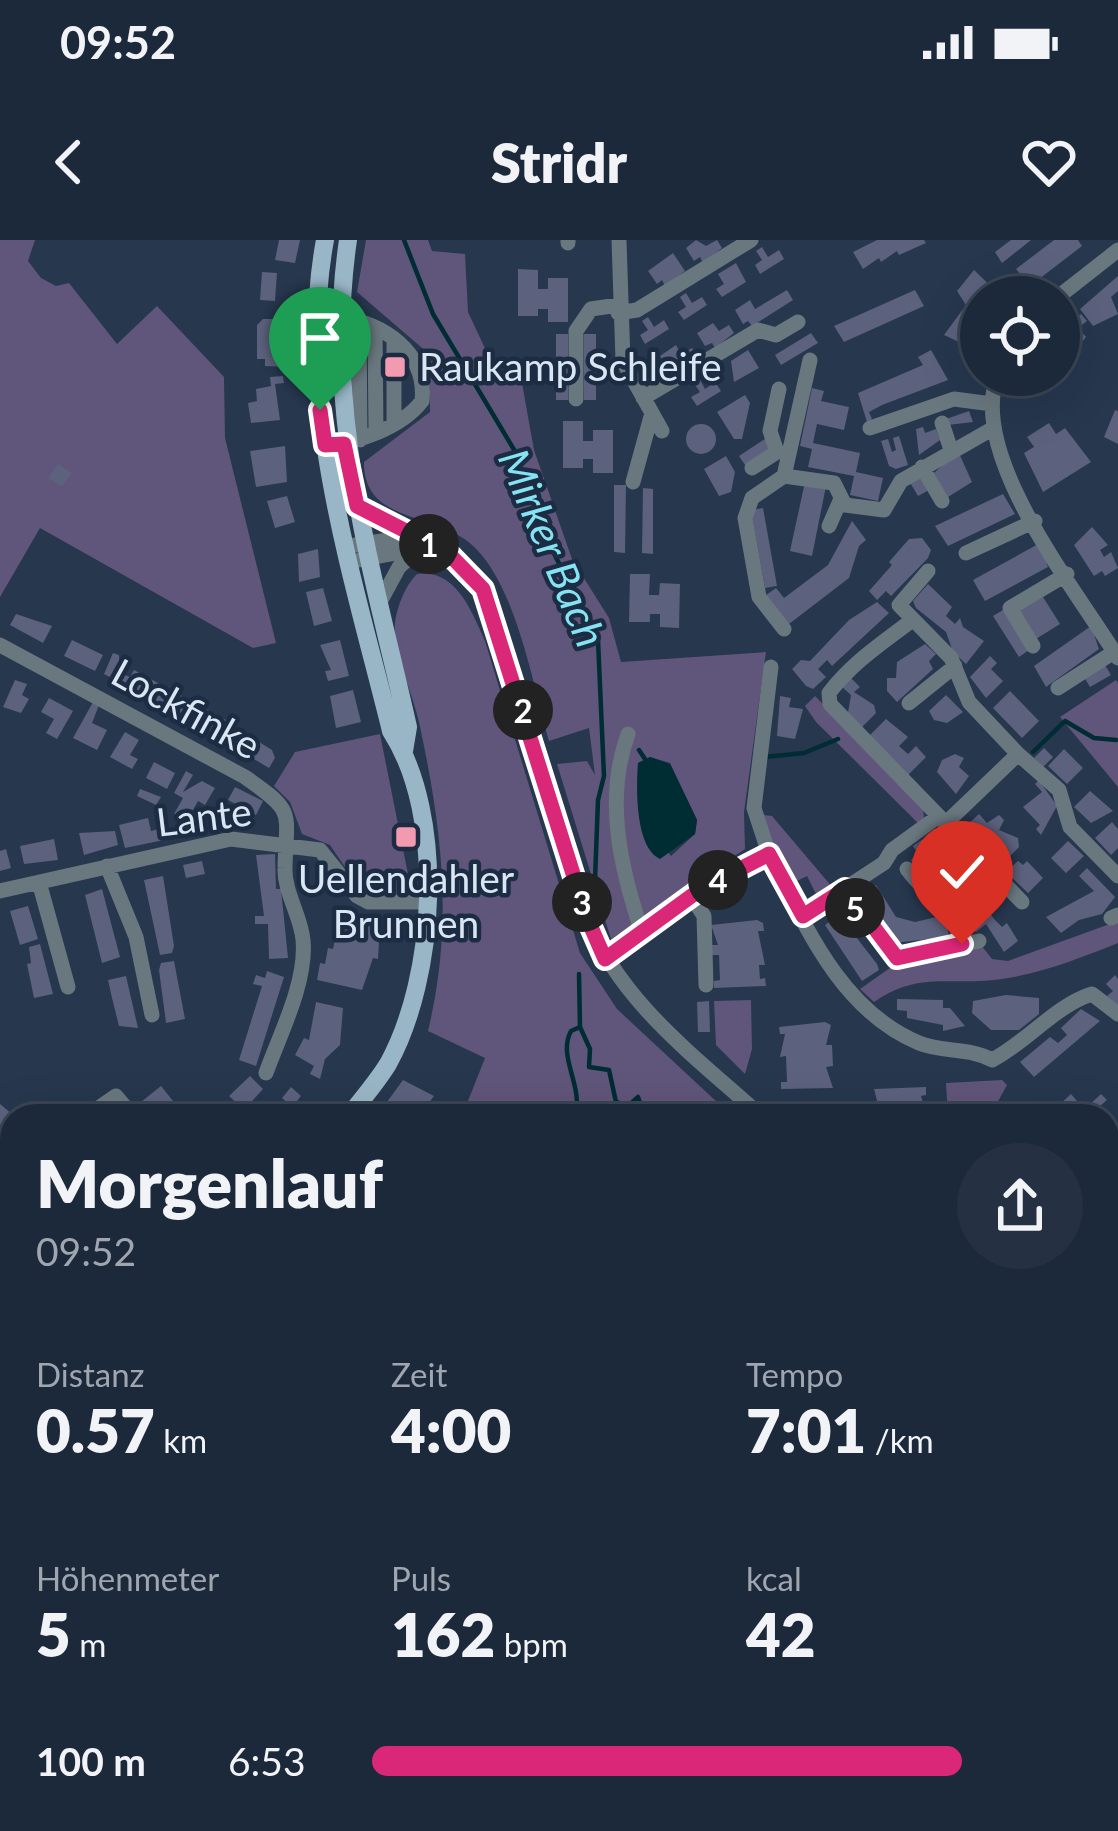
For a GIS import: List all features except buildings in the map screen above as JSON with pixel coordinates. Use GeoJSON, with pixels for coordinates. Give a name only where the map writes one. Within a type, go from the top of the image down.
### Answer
{"type":"FeatureCollection","features":[{"type":"Feature","properties":{"kind":"main road"},"geometry":{"type":"LineString","coordinates":[[325,240],[317,329],[357,506],[358,552],[380,602],[408,727],[404,752]]}},
{"type":"Feature","properties":{"kind":"main road"},"geometry":{"type":"LineString","coordinates":[[348,240],[338,317],[343,443],[392,731],[404,752],[423,830],[428,902],[423,953],[399,1039],[358,1104]]}},
{"type":"Feature","properties":{"kind":"street"},"geometry":{"type":"LineString","coordinates":[[619,240],[623,361],[662,431]]}},
{"type":"Feature","properties":{"kind":"street"},"geometry":{"type":"LineString","coordinates":[[576,399],[576,331],[591,309],[637,310],[751,240]]}},
{"type":"Feature","properties":{"kind":"street"},"geometry":{"type":"LineString","coordinates":[[1080,280],[1118,250]]}},
{"type":"Feature","properties":{"kind":"street"},"geometry":{"type":"LineString","coordinates":[[317,329],[338,317],[367,325],[394,339],[418,360],[423,385],[414,410],[376,432],[343,443],[367,325]]}},
{"type":"Feature","properties":{"kind":"street"},"geometry":{"type":"LineString","coordinates":[[633,482],[647,405],[758,330],[776,335],[799,322]]}},
{"type":"Feature","properties":{"kind":"street"},"geometry":{"type":"LineString","coordinates":[[367,325],[376,432]]}},
{"type":"Feature","properties":{"kind":"street"},"geometry":{"type":"LineString","coordinates":[[394,339],[394,422]]}},
{"type":"Feature","properties":{"kind":"street"},"geometry":{"type":"LineString","coordinates":[[784,629],[759,597],[743,510],[781,478],[810,360]]}},
{"type":"Feature","properties":{"kind":"street"},"geometry":{"type":"LineString","coordinates":[[779,389],[770,431],[777,452],[758,464],[781,478],[834,483],[840,501],[829,526]]}},
{"type":"Feature","properties":{"kind":"street"},"geometry":{"type":"LineString","coordinates":[[994,396],[992,429],[1009,476],[1116,655],[1058,688]]}},
{"type":"Feature","properties":{"kind":"street"},"geometry":{"type":"LineString","coordinates":[[870,428],[954,399],[992,404]]}},
{"type":"Feature","properties":{"kind":"street"},"geometry":{"type":"LineString","coordinates":[[942,424],[951,450]]}},
{"type":"Feature","properties":{"kind":"street"},"geometry":{"type":"LineString","coordinates":[[840,501],[884,510],[901,481],[992,429]]}},
{"type":"Feature","properties":{"kind":"street"},"geometry":{"type":"LineString","coordinates":[[910,449],[942,501]]}},
{"type":"Feature","properties":{"kind":"street"},"geometry":{"type":"LineString","coordinates":[[357,506],[475,577],[494,612],[587,918],[605,959],[641,1005],[748,1104]]}},
{"type":"Feature","properties":{"kind":"street"},"geometry":{"type":"LineString","coordinates":[[965,554],[1035,521]]}},
{"type":"Feature","properties":{"kind":"street"},"geometry":{"type":"LineString","coordinates":[[358,552],[426,547]]}},
{"type":"Feature","properties":{"kind":"street"},"geometry":{"type":"LineString","coordinates":[[380,602],[399,567],[426,547]]}},
{"type":"Feature","properties":{"kind":"street"},"geometry":{"type":"LineString","coordinates":[[928,571],[900,601],[911,621],[955,666],[969,702],[1059,790],[1070,827],[1118,876]]}},
{"type":"Feature","properties":{"kind":"street"},"geometry":{"type":"LineString","coordinates":[[1033,646],[1010,608],[1066,574]]}},
{"type":"Feature","properties":{"kind":"street"},"geometry":{"type":"LineString","coordinates":[[911,621],[883,647],[855,661],[829,700],[1022,902]]}},
{"type":"Feature","properties":{"kind":"street","name":"Lockfinke"},"geometry":{"type":"LineString","coordinates":[[0,645],[245,776],[282,808],[290,844],[285,868],[302,958],[266,1073]]}},
{"type":"Feature","properties":{"kind":"street"},"geometry":{"type":"LineString","coordinates":[[909,703],[955,666]]}},
{"type":"Feature","properties":{"kind":"street"},"geometry":{"type":"LineString","coordinates":[[771,667],[754,808],[769,854],[832,970],[862,1006],[897,1032],[936,1049],[974,1050],[992,1060],[1032,1036],[1076,999],[1092,994],[1118,1014]]}},
{"type":"Feature","properties":{"kind":"street"},"geometry":{"type":"LineString","coordinates":[[628,734],[616,802],[622,864],[642,933]]}},
{"type":"Feature","properties":{"kind":"street"},"geometry":{"type":"LineString","coordinates":[[803,916],[941,821],[1018,754]]}},
{"type":"Feature","properties":{"kind":"street","name":"Lante"},"geometry":{"type":"LineString","coordinates":[[0,891],[231,839],[320,850],[348,888],[368,902],[428,902]]}},
{"type":"Feature","properties":{"kind":"street"},"geometry":{"type":"LineString","coordinates":[[605,959],[691,896],[769,854]]}},
{"type":"Feature","properties":{"kind":"street","name":"Lante"},"geometry":{"type":"LineString","coordinates":[[107,866],[136,937],[152,1015]]}},
{"type":"Feature","properties":{"kind":"street"},"geometry":{"type":"LineString","coordinates":[[845,889],[897,958],[970,943],[907,869]]}},
{"type":"Feature","properties":{"kind":"street"},"geometry":{"type":"LineString","coordinates":[[39,882],[68,987]]}},
{"type":"Feature","properties":{"kind":"street"},"geometry":{"type":"LineString","coordinates":[[691,896],[704,916],[706,985]]}},
{"type":"Feature","properties":{"kind":"shaded area"},"geometry":{"type":"Polygon","coordinates":[[[0,240],[35,240],[28,261],[41,278],[56,286],[69,283],[117,344],[157,306],[224,377],[225,438],[276,643],[253,648],[40,528],[0,597],[0,240]]]}},
{"type":"Feature","properties":{"kind":"shaded area"},"geometry":{"type":"Polygon","coordinates":[[[366,240],[428,240],[432,251],[465,254],[468,312],[497,374],[520,372],[534,450],[572,559],[609,618],[621,662],[766,652],[744,812],[745,849],[611,939],[557,764],[587,761],[595,775],[589,728],[549,741],[521,636],[487,561],[456,534],[388,506],[367,482],[364,462],[430,412],[429,354],[357,292],[366,240]],[[650,757],[638,763],[642,818],[671,856],[695,834],[697,820],[670,763],[650,757]]]}},
{"type":"Feature","properties":{"kind":"shaded area"},"geometry":{"type":"Polygon","coordinates":[[[417,574],[431,574],[452,585],[468,605],[485,641],[580,953],[617,1009],[719,1104],[467,1104],[485,1058],[428,1031],[441,952],[442,876],[419,722],[395,634],[409,584],[417,574]]]}},
{"type":"Feature","properties":{"kind":"shaded area"},"geometry":{"type":"Polygon","coordinates":[[[1118,683],[1118,787],[1060,717],[1118,683]]]}},
{"type":"Feature","properties":{"kind":"shaded area"},"geometry":{"type":"Polygon","coordinates":[[[815,696],[923,805],[924,820],[919,824],[816,722],[805,706],[815,696]]]}},
{"type":"Feature","properties":{"kind":"shaded area"},"geometry":{"type":"Polygon","coordinates":[[[380,734],[409,879],[399,895],[359,888],[330,845],[302,834],[290,802],[274,786],[295,752],[380,734]]]}},
{"type":"Feature","properties":{"kind":"shaded area"},"geometry":{"type":"Polygon","coordinates":[[[650,757],[670,764],[697,820],[695,834],[660,859],[646,843],[639,816],[638,763],[650,757]]]}},
{"type":"Feature","properties":{"kind":"shaded area"},"geometry":{"type":"Polygon","coordinates":[[[763,815],[772,816],[833,888],[818,898],[807,876],[797,881],[772,842],[763,815]]]}},
{"type":"Feature","properties":{"kind":"shaded area"},"geometry":{"type":"Polygon","coordinates":[[[1118,921],[1118,943],[1036,972],[988,981],[923,983],[874,1002],[860,989],[897,963],[981,945],[992,959],[1008,961],[1118,921]]]}},
{"type":"Feature","properties":{"kind":"shaded area"},"geometry":{"type":"Polygon","coordinates":[[[751,1000],[752,1049],[745,1074],[716,1045],[714,1001],[751,1000]]]}},
{"type":"Feature","properties":{"kind":"shaded area"},"geometry":{"type":"Polygon","coordinates":[[[1002,1080],[1007,1085],[997,1104],[947,1104],[946,1083],[1002,1080]]]}},
{"type":"Feature","properties":{"kind":"waterway","name":"Mirker Bach"},"geometry":{"type":"LineString","coordinates":[[404,240],[433,314],[516,453],[509,467],[538,504],[540,526],[598,640],[604,776],[598,800],[595,880]]}},
{"type":"Feature","properties":{"kind":"waterway"},"geometry":{"type":"LineString","coordinates":[[1033,752],[1065,721],[1094,738],[1116,740]]}},
{"type":"Feature","properties":{"kind":"waterway"},"geometry":{"type":"LineString","coordinates":[[765,757],[804,753],[838,739]]}},
{"type":"Feature","properties":{"kind":"waterway"},"geometry":{"type":"LineString","coordinates":[[639,750],[645,759]]}},
{"type":"Feature","properties":{"kind":"waterway","name":"Mirker Bach"},"geometry":{"type":"LineString","coordinates":[[577,1104],[567,1051],[571,1031],[580,1027],[579,974]]}},
{"type":"Feature","properties":{"kind":"waterway"},"geometry":{"type":"LineString","coordinates":[[580,1027],[590,1049],[589,1067],[609,1070],[616,1102],[622,1104]]}},
{"type":"Feature","properties":{"kind":"waterway"},"geometry":{"type":"LineString","coordinates":[[630,1104],[638,1097],[640,1104]]}},
{"type":"Feature","properties":{"kind":"place","name":"Raukamp Schleife"},"geometry":{"type":"Point","coordinates":[395,367]}},
{"type":"Feature","properties":{"kind":"place","name":"Uellendahler Brunnen"},"geometry":{"type":"Point","coordinates":[406,837]}},
{"type":"Feature","properties":{"kind":"route"},"geometry":{"type":"LineString","coordinates":[[320,410],[325,445],[344,444],[357,506],[447,552],[483,589],[587,918],[605,959],[701,889],[769,854],[803,916],[845,889],[897,958],[962,944]]}}]}
